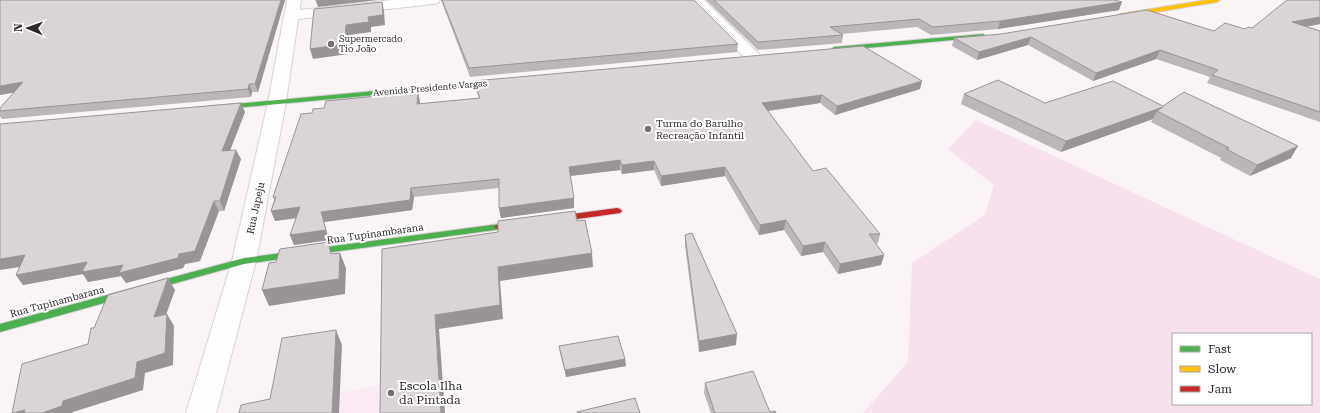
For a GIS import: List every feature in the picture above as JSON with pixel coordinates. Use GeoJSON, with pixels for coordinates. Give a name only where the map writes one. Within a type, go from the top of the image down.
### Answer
{"type":"FeatureCollection","features":[{"type":"Feature","properties":{"kind":"street"},"geometry":{"type":"LineString","coordinates":[[293,8],[433,0]]}},
{"type":"Feature","properties":{"kind":"street"},"geometry":{"type":"LineString","coordinates":[[696,0],[751,58]]}},
{"type":"Feature","properties":{"kind":"street"},"geometry":{"type":"LineString","coordinates":[[1109,17],[1217,0]]}},
{"type":"Feature","properties":{"kind":"street","name":"Rua Japeju"},"geometry":{"type":"LineString","coordinates":[[201,413],[244,261],[277,102],[293,8]]}},
{"type":"Feature","properties":{"kind":"street"},"geometry":{"type":"LineString","coordinates":[[823,50],[990,35]]}},
{"type":"Feature","properties":{"kind":"street","name":"Avenida Presidente Vargas"},"geometry":{"type":"LineString","coordinates":[[206,109],[514,80]]}},
{"type":"Feature","properties":{"kind":"street","name":"Rua Tupinambarana"},"geometry":{"type":"LineString","coordinates":[[0,328],[244,261],[617,211]]}},
{"type":"Feature","properties":{"kind":"shaded area"},"geometry":{"type":"Polygon","coordinates":[[[976,120],[1320,279],[1320,413],[863,413],[908,362],[912,263],[985,215],[994,185],[948,149],[976,120]]]}},
{"type":"Feature","properties":{"kind":"shaded area","name":"Escola Ilha da Pintada"},"geometry":{"type":"Polygon","coordinates":[[[442,373],[445,413],[234,413],[442,373]]]}},
{"type":"Feature","properties":{"kind":"building"},"geometry":{"type":"Polygon","coordinates":[[[0,0],[281,0],[255,84],[249,84],[248,89],[0,111],[0,108],[23,82],[0,86],[0,0]]]}},
{"type":"Feature","properties":{"kind":"building"},"geometry":{"type":"Polygon","coordinates":[[[442,0],[694,0],[738,44],[469,68],[442,0]]]}},
{"type":"Feature","properties":{"kind":"building"},"geometry":{"type":"Polygon","coordinates":[[[714,0],[1115,0],[1122,2],[1000,21],[933,27],[919,19],[830,27],[843,35],[758,42],[714,0]]]}},
{"type":"Feature","properties":{"kind":"building"},"geometry":{"type":"Polygon","coordinates":[[[1287,0],[1320,0],[1320,17],[1292,22],[1320,31],[1320,112],[1212,75],[1218,70],[1160,50],[1096,73],[1031,37],[979,52],[954,38],[1001,34],[1147,10],[1214,31],[1225,23],[1245,29],[1248,27],[1252,28],[1287,0]]]}},
{"type":"Feature","properties":{"kind":"building"},"geometry":{"type":"Polygon","coordinates":[[[382,2],[383,15],[368,17],[369,22],[346,25],[345,44],[310,49],[314,9],[382,2]]]}},
{"type":"Feature","properties":{"kind":"building"},"geometry":{"type":"Polygon","coordinates":[[[863,46],[922,81],[837,106],[822,95],[762,103],[813,171],[826,168],[880,234],[869,234],[884,255],[840,264],[825,242],[803,246],[786,220],[760,225],[725,167],[661,176],[654,161],[622,165],[620,160],[569,167],[574,198],[499,208],[499,179],[411,188],[410,200],[321,212],[326,230],[290,235],[300,207],[271,211],[276,197],[273,197],[301,114],[312,113],[313,109],[324,108],[326,101],[418,92],[417,104],[480,98],[474,81],[863,46]]]}},
{"type":"Feature","properties":{"kind":"building"},"geometry":{"type":"Polygon","coordinates":[[[998,80],[1045,103],[1113,81],[1163,106],[1184,92],[1298,146],[1257,165],[1226,149],[1229,148],[1157,111],[1163,107],[1066,141],[964,94],[998,80]]]}},
{"type":"Feature","properties":{"kind":"building"},"geometry":{"type":"Polygon","coordinates":[[[241,103],[222,151],[236,150],[220,201],[214,201],[195,251],[179,254],[178,258],[119,273],[123,265],[82,272],[87,262],[16,275],[25,255],[0,259],[0,124],[241,103]]]}},
{"type":"Feature","properties":{"kind":"building"},"geometry":{"type":"Polygon","coordinates":[[[575,211],[577,221],[585,220],[592,253],[498,267],[500,305],[435,315],[441,413],[380,413],[382,249],[498,232],[498,221],[575,211]]]}},
{"type":"Feature","properties":{"kind":"building"},"geometry":{"type":"Polygon","coordinates":[[[692,233],[737,334],[699,341],[685,235],[692,233]]]}},
{"type":"Feature","properties":{"kind":"building"},"geometry":{"type":"Polygon","coordinates":[[[328,242],[331,254],[340,253],[339,279],[262,290],[269,263],[276,262],[280,249],[328,242]]]}},
{"type":"Feature","properties":{"kind":"building"},"geometry":{"type":"Polygon","coordinates":[[[168,278],[154,317],[167,314],[165,353],[137,362],[135,378],[63,401],[62,406],[42,413],[24,413],[25,410],[12,413],[22,364],[88,344],[91,328],[94,328],[108,295],[168,278]]]}},
{"type":"Feature","properties":{"kind":"building"},"geometry":{"type":"Polygon","coordinates":[[[336,330],[332,413],[239,413],[241,405],[270,399],[282,338],[336,330]]]}},
{"type":"Feature","properties":{"kind":"building"},"geometry":{"type":"Polygon","coordinates":[[[618,336],[625,359],[565,370],[559,346],[618,336]]]}},
{"type":"Feature","properties":{"kind":"building"},"geometry":{"type":"Polygon","coordinates":[[[753,371],[770,412],[775,411],[776,413],[715,413],[705,383],[753,371]]]}},
{"type":"Feature","properties":{"kind":"building"},"geometry":{"type":"Polygon","coordinates":[[[635,398],[640,413],[577,413],[577,412],[635,398]]]}},
{"type":"Feature","properties":{"kind":"traffic: fast"},"geometry":{"type":"LineString","coordinates":[[834,49],[983,36]]}},
{"type":"Feature","properties":{"kind":"traffic: fast"},"geometry":{"type":"LineString","coordinates":[[213,108],[503,81]]}},
{"type":"Feature","properties":{"kind":"traffic: fast"},"geometry":{"type":"LineString","coordinates":[[0,328],[244,261],[499,227]]}},
{"type":"Feature","properties":{"kind":"traffic: slow"},"geometry":{"type":"LineString","coordinates":[[1120,16],[1217,0]]}},
{"type":"Feature","properties":{"kind":"traffic: jam"},"geometry":{"type":"LineString","coordinates":[[499,227],[617,211]]}},
{"type":"Feature","properties":{"kind":"place","name":"Supermercado Tio João"},"geometry":{"type":"Point","coordinates":[331,44]}},
{"type":"Feature","properties":{"kind":"place","name":"Turma do Barulho Recreação Infantil"},"geometry":{"type":"Point","coordinates":[648,129]}},
{"type":"Feature","properties":{"kind":"place","name":"Escola Ilha da Pintada"},"geometry":{"type":"Point","coordinates":[391,393]}}]}
